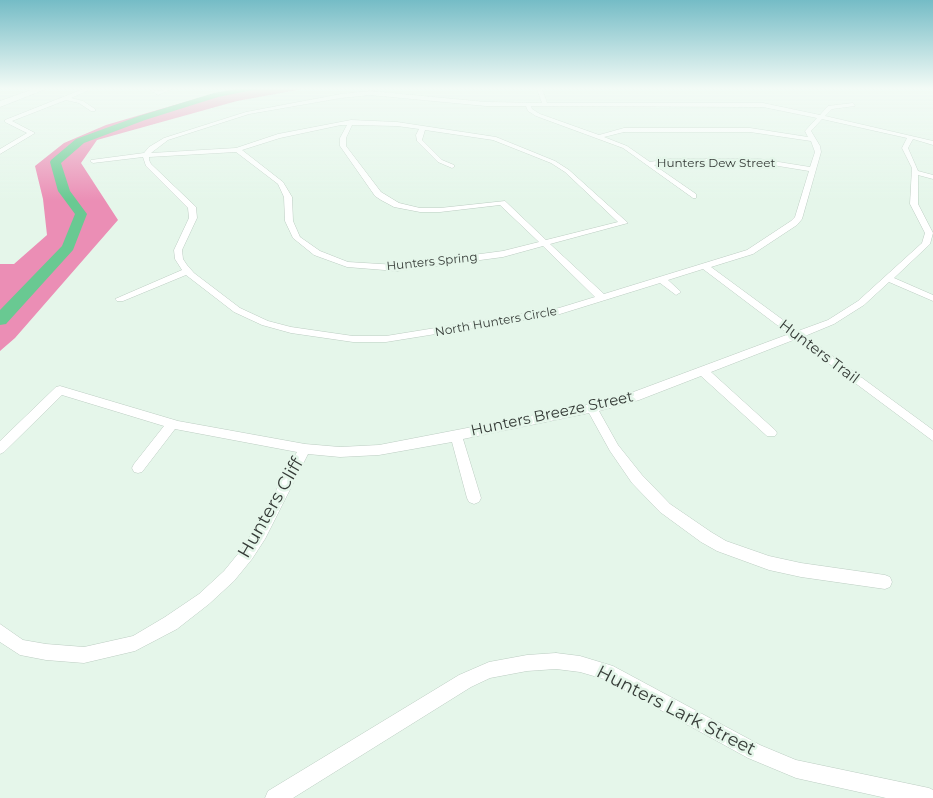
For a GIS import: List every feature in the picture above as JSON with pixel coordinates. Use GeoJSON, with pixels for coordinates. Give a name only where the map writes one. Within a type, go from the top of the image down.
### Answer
{"type":"FeatureCollection","features":[{"type":"Feature","properties":{"kind":"street"},"geometry":{"type":"LineString","coordinates":[[0,152],[32,133],[17,126]]}},
{"type":"Feature","properties":{"kind":"street"},"geometry":{"type":"LineString","coordinates":[[146,155],[151,148],[166,139],[206,126]]}},
{"type":"Feature","properties":{"kind":"street"},"geometry":{"type":"LineString","coordinates":[[93,161],[146,155],[237,150],[278,136],[329,126]]}},
{"type":"Feature","properties":{"kind":"street"},"geometry":{"type":"LineString","coordinates":[[349,126],[343,138],[343,146],[378,194],[388,201],[420,210],[440,210],[502,203],[603,299]]}},
{"type":"Feature","properties":{"kind":"street"},"geometry":{"type":"LineString","coordinates":[[411,126],[423,128],[419,135],[419,140],[440,161],[452,166]]}},
{"type":"Feature","properties":{"kind":"street"},"geometry":{"type":"LineString","coordinates":[[570,126],[625,147],[694,196]]}},
{"type":"Feature","properties":{"kind":"street","name":"North Hunters Circle"},"geometry":{"type":"LineString","coordinates":[[146,155],[148,165],[192,207],[193,218],[178,250],[179,259],[188,271],[237,310],[251,318],[277,327],[353,339],[386,339],[544,315],[705,268],[750,252],[794,223],[799,217],[818,150],[808,131],[812,126]]}},
{"type":"Feature","properties":{"kind":"street"},"geometry":{"type":"LineString","coordinates":[[861,126],[933,143]]}},
{"type":"Feature","properties":{"kind":"street","name":"Hunters Spring"},"geometry":{"type":"LineString","coordinates":[[237,150],[280,183],[288,198],[288,221],[296,238],[309,249],[336,261],[372,267],[406,267],[503,254],[624,223],[567,171],[553,162],[498,139],[423,128]]}},
{"type":"Feature","properties":{"kind":"street"},"geometry":{"type":"LineString","coordinates":[[598,137],[617,131],[634,130],[750,130],[813,140]]}},
{"type":"Feature","properties":{"kind":"street","name":"Hunters Breeze Street"},"geometry":{"type":"LineString","coordinates":[[0,450],[60,390],[173,423],[305,448],[340,452],[361,451],[456,436],[592,409],[635,397],[831,322],[847,313],[931,240],[928,229],[914,204],[914,163],[905,148],[911,138]]}},
{"type":"Feature","properties":{"kind":"street","name":"Hunters Dew Street"},"geometry":{"type":"LineString","coordinates":[[648,164],[668,161],[760,161],[813,170]]}},
{"type":"Feature","properties":{"kind":"street"},"geometry":{"type":"LineString","coordinates":[[914,172],[933,177]]}},
{"type":"Feature","properties":{"kind":"street","name":"Hunters Trail"},"geometry":{"type":"LineString","coordinates":[[705,268],[933,436]]}},
{"type":"Feature","properties":{"kind":"street"},"geometry":{"type":"LineString","coordinates":[[120,299],[188,271]]}},
{"type":"Feature","properties":{"kind":"street"},"geometry":{"type":"LineString","coordinates":[[887,278],[933,298]]}},
{"type":"Feature","properties":{"kind":"street"},"geometry":{"type":"LineString","coordinates":[[662,281],[676,292]]}},
{"type":"Feature","properties":{"kind":"street"},"geometry":{"type":"LineString","coordinates":[[703,371],[771,433]]}},
{"type":"Feature","properties":{"kind":"street"},"geometry":{"type":"LineString","coordinates":[[592,409],[614,448],[636,479],[665,508],[706,537],[722,546],[769,564],[885,582]]}},
{"type":"Feature","properties":{"kind":"street"},"geometry":{"type":"LineString","coordinates":[[138,468],[173,423]]}},
{"type":"Feature","properties":{"kind":"street"},"geometry":{"type":"LineString","coordinates":[[456,436],[474,498]]}},
{"type":"Feature","properties":{"kind":"street","name":"Hunters Cliff"},"geometry":{"type":"LineString","coordinates":[[0,632],[20,647],[46,652],[84,655],[135,643],[171,623],[204,599],[229,576],[248,554],[305,448]]}},
{"type":"Feature","properties":{"kind":"street","name":"Hunters Lark Street"},"geometry":{"type":"LineString","coordinates":[[275,798],[465,681],[490,670],[527,663],[556,662],[580,664],[607,672],[754,752],[796,769],[929,798]]}},
{"type":"Feature","properties":{"kind":"shaded area"},"geometry":{"type":"Polygon","coordinates":[[[103,126],[146,126],[97,140],[81,163],[118,220],[15,338],[0,351],[0,264],[14,264],[47,235],[43,199],[35,166],[64,143],[103,126]]]}},
{"type":"Feature","properties":{"kind":"waterway"},"geometry":{"type":"LineString","coordinates":[[0,320],[68,247],[81,214],[64,191],[55,162],[80,141],[120,126]]}}]}
